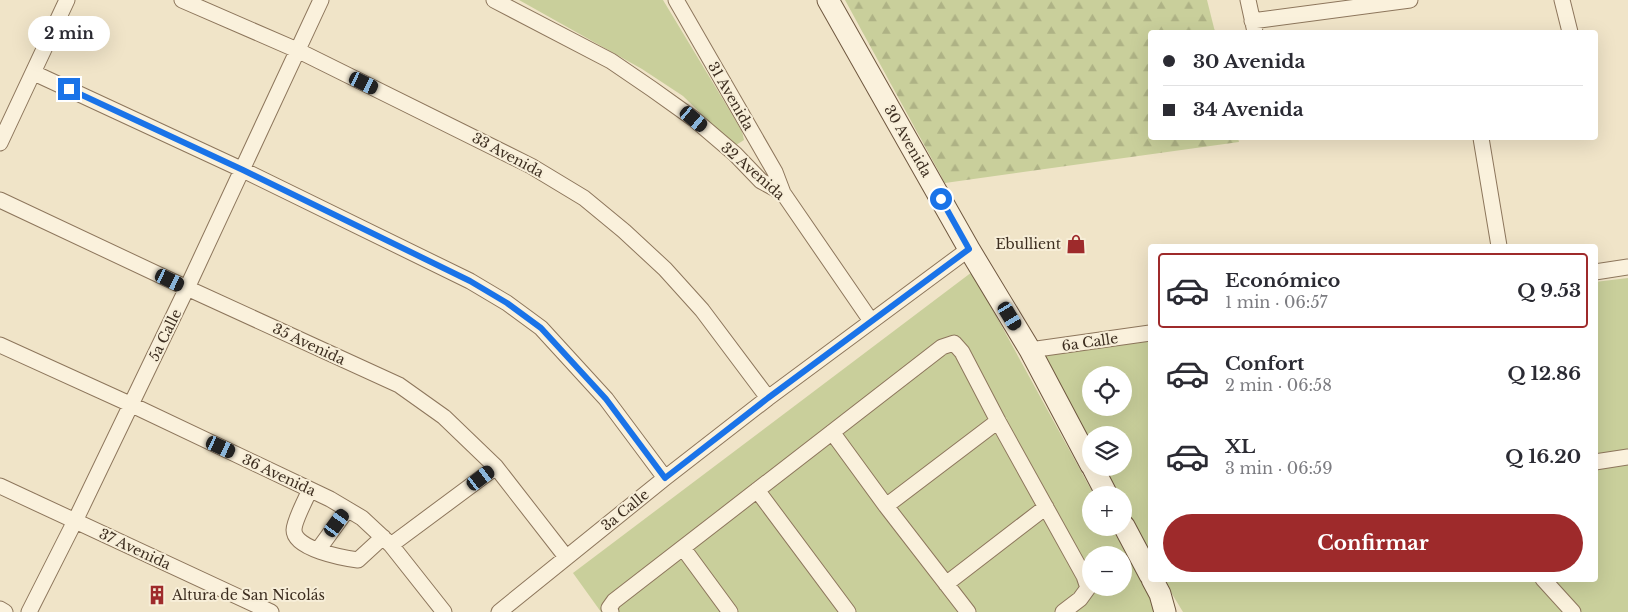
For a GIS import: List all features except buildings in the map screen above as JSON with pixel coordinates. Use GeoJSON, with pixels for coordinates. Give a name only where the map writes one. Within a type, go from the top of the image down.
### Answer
{"type":"FeatureCollection","features":[{"type":"Feature","properties":{"kind":"street"},"geometry":{"type":"LineString","coordinates":[[0,143],[67,0]]}},
{"type":"Feature","properties":{"kind":"street","name":"33 Avenida"},"geometry":{"type":"LineString","coordinates":[[182,0],[297,50],[531,166],[584,198],[624,231],[665,269],[702,310],[768,398]]}},
{"type":"Feature","properties":{"kind":"street","name":"5a Calle"},"geometry":{"type":"LineString","coordinates":[[29,612],[188,288],[321,0]]}},
{"type":"Feature","properties":{"kind":"street","name":"32 Avenida"},"geometry":{"type":"LineString","coordinates":[[494,0],[611,61],[694,119],[735,154],[761,181],[782,193],[871,322]]}},
{"type":"Feature","properties":{"kind":"street","name":"31 Avenida"},"geometry":{"type":"LineString","coordinates":[[676,0],[776,172],[782,193]]}},
{"type":"Feature","properties":{"kind":"street","name":"30 Avenida"},"geometry":{"type":"LineString","coordinates":[[828,0],[969,249],[1030,350],[1082,447]]}},
{"type":"Feature","properties":{"kind":"street"},"geometry":{"type":"LineString","coordinates":[[1248,0],[1254,27],[1410,0]]}},
{"type":"Feature","properties":{"kind":"street"},"geometry":{"type":"LineString","coordinates":[[1562,0],[1570,30]]}},
{"type":"Feature","properties":{"kind":"street"},"geometry":{"type":"LineString","coordinates":[[34,73],[243,170],[470,281],[507,303],[541,328],[606,399],[665,478]]}},
{"type":"Feature","properties":{"kind":"street"},"geometry":{"type":"LineString","coordinates":[[735,154],[756,139]]}},
{"type":"Feature","properties":{"kind":"street"},"geometry":{"type":"LineString","coordinates":[[1481,140],[1500,244]]}},
{"type":"Feature","properties":{"kind":"street","name":"35 Avenida"},"geometry":{"type":"LineString","coordinates":[[0,200],[399,385],[444,417],[496,467],[566,557]]}},
{"type":"Feature","properties":{"kind":"street","name":"3a Calle"},"geometry":{"type":"LineString","coordinates":[[499,612],[665,478],[768,398],[969,249]]}},
{"type":"Feature","properties":{"kind":"street"},"geometry":{"type":"LineString","coordinates":[[1598,272],[1628,267]]}},
{"type":"Feature","properties":{"kind":"street","name":"6a Calle"},"geometry":{"type":"LineString","coordinates":[[1030,350],[1148,333]]}},
{"type":"Feature","properties":{"kind":"street"},"geometry":{"type":"LineString","coordinates":[[611,612],[609,608],[614,601],[942,347],[954,343],[962,352],[1084,576],[1088,588],[1080,598],[1063,612]]}},
{"type":"Feature","properties":{"kind":"street","name":"36 Avenida"},"geometry":{"type":"LineString","coordinates":[[0,345],[132,405],[310,490],[362,518],[387,541],[444,612]]}},
{"type":"Feature","properties":{"kind":"street"},"geometry":{"type":"LineString","coordinates":[[886,506],[998,421]]}},
{"type":"Feature","properties":{"kind":"street"},"geometry":{"type":"LineString","coordinates":[[832,432],[886,506],[968,612]]}},
{"type":"Feature","properties":{"kind":"street"},"geometry":{"type":"LineString","coordinates":[[1598,462],[1628,457]]}},
{"type":"Feature","properties":{"kind":"street"},"geometry":{"type":"LineString","coordinates":[[310,490],[294,529],[296,536],[307,546],[340,558],[358,560],[496,467]]}},
{"type":"Feature","properties":{"kind":"street","name":"37 Avenida"},"geometry":{"type":"LineString","coordinates":[[0,486],[271,612]]}},
{"type":"Feature","properties":{"kind":"street"},"geometry":{"type":"LineString","coordinates":[[757,490],[848,612]]}},
{"type":"Feature","properties":{"kind":"street"},"geometry":{"type":"LineString","coordinates":[[946,584],[1046,507]]}},
{"type":"Feature","properties":{"kind":"street"},"geometry":{"type":"LineString","coordinates":[[318,550],[347,510]]}},
{"type":"Feature","properties":{"kind":"street"},"geometry":{"type":"LineString","coordinates":[[1129,536],[1148,570]]}},
{"type":"Feature","properties":{"kind":"street"},"geometry":{"type":"LineString","coordinates":[[682,548],[730,612]]}},
{"type":"Feature","properties":{"kind":"street"},"geometry":{"type":"LineString","coordinates":[[1154,582],[1160,594],[1165,612]]}},
{"type":"Feature","properties":{"kind":"street"},"geometry":{"type":"LineString","coordinates":[[1546,582],[1573,612]]}},
{"type":"Feature","properties":{"kind":"street"},"geometry":{"type":"LineString","coordinates":[[0,609],[5,612]]}},
{"type":"Feature","properties":{"kind":"green space"},"geometry":{"type":"Polygon","coordinates":[[[519,0],[663,0],[742,131],[744,140],[736,145],[725,137],[683,96],[642,69],[519,0]]]}},
{"type":"Feature","properties":{"kind":"green space"},"geometry":{"type":"Polygon","coordinates":[[[845,0],[1207,0],[1214,30],[1148,30],[1148,140],[1238,140],[1239,142],[945,183],[845,0]]]}},
{"type":"Feature","properties":{"kind":"green space"},"geometry":{"type":"Polygon","coordinates":[[[972,272],[1089,486],[1082,486],[1082,536],[1116,536],[1122,546],[1082,546],[1082,596],[1132,596],[1132,565],[1158,612],[601,612],[573,573],[972,272]]]}},
{"type":"Feature","properties":{"kind":"green space"},"geometry":{"type":"Polygon","coordinates":[[[1628,278],[1628,612],[1183,612],[1165,582],[1598,582],[1598,282],[1628,278]]]}},
{"type":"Feature","properties":{"kind":"green space"},"geometry":{"type":"Polygon","coordinates":[[[1148,336],[1148,552],[1132,524],[1132,486],[1110,486],[1104,476],[1132,476],[1132,426],[1082,426],[1082,437],[1033,351],[1148,336]]]}},
{"type":"Feature","properties":{"kind":"place","name":"Ebullient"},"geometry":{"type":"Point","coordinates":[1076,244]}},
{"type":"Feature","properties":{"kind":"place","name":"Altura de San Nicolás"},"geometry":{"type":"Point","coordinates":[157,595]}},
{"type":"Feature","properties":{"kind":"route"},"geometry":{"type":"LineString","coordinates":[[69,89],[243,170],[470,281],[507,303],[541,328],[606,399],[665,478],[768,398],[969,249],[941,199]]}}]}
